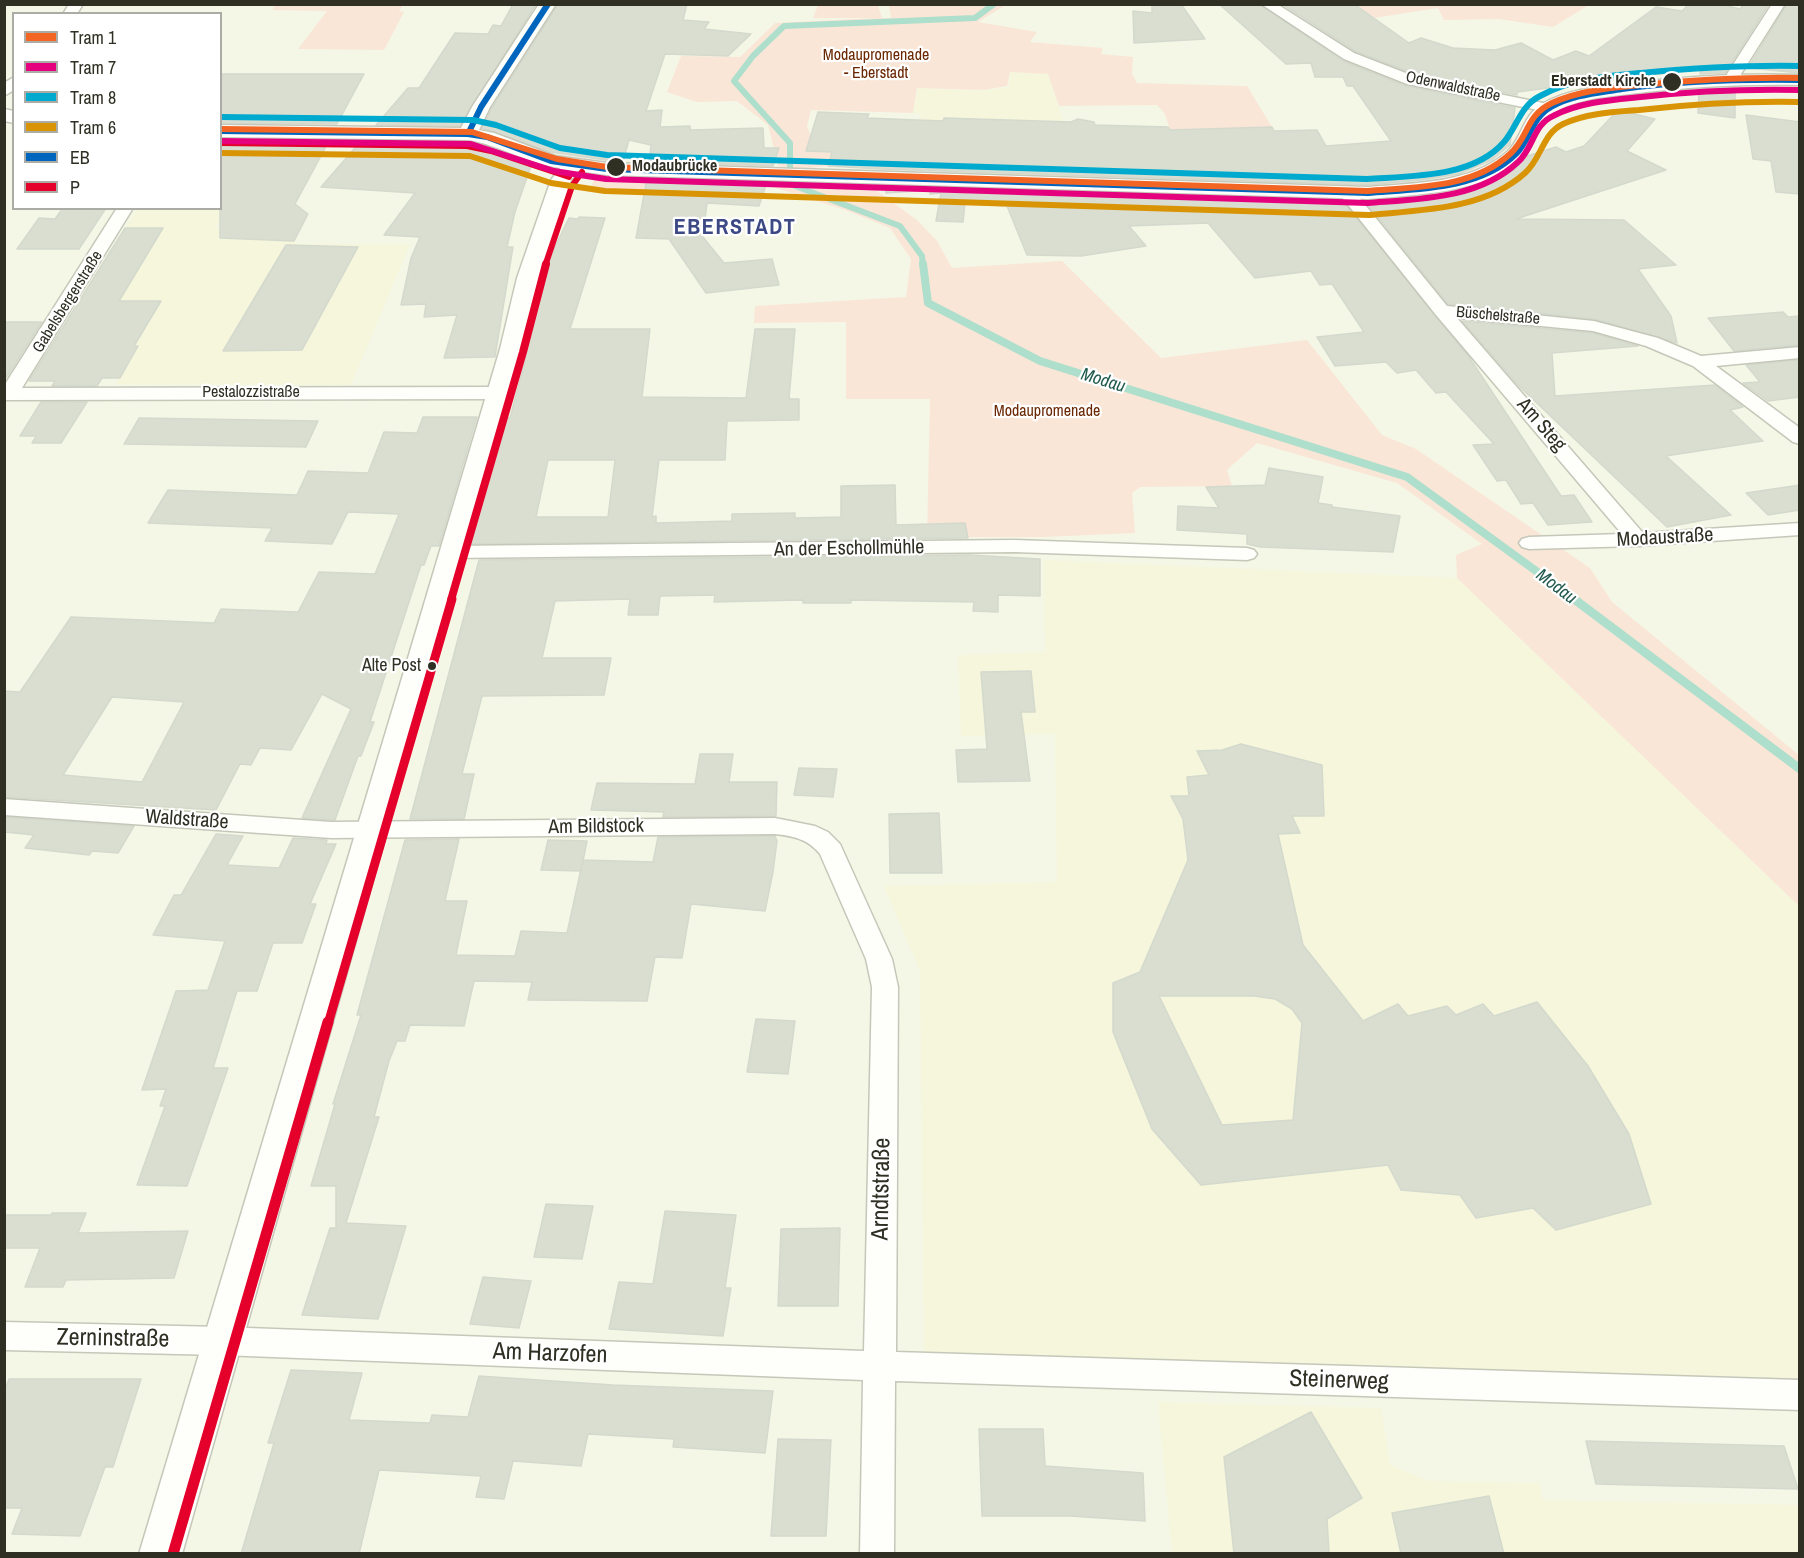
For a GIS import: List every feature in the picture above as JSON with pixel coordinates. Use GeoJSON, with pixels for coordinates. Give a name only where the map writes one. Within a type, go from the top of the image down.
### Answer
{"type":"FeatureCollection","features":[{"type":"Feature","properties":{"kind":"street"},"geometry":{"type":"LineString","coordinates":[[468,134],[481,106],[548,4]]}},
{"type":"Feature","properties":{"kind":"street","name":"Odenwaldstraße"},"geometry":{"type":"LineString","coordinates":[[1267,4],[1349,56],[1412,81],[1548,108]]}},
{"type":"Feature","properties":{"kind":"street"},"geometry":{"type":"LineString","coordinates":[[1735,79],[1734,74],[1779,4]]}},
{"type":"Feature","properties":{"kind":"street"},"geometry":{"type":"LineString","coordinates":[[222,131],[468,134],[487,137],[551,160],[607,169],[1347,193],[1406,189],[1460,181],[1485,173],[1506,163],[1517,154],[1533,122],[1548,108],[1577,96],[1735,79],[1795,81]]}},
{"type":"Feature","properties":{"kind":"street"},"geometry":{"type":"LineString","coordinates":[[160,1554],[511,349],[528,278],[561,180],[572,165]]}},
{"type":"Feature","properties":{"kind":"street","name":"Büschelstraße"},"geometry":{"type":"LineString","coordinates":[[1347,193],[1442,311],[1594,326],[1652,342],[1699,363],[1800,438]]}},
{"type":"Feature","properties":{"kind":"street","name":"Gabelsbergerstraße"},"geometry":{"type":"LineString","coordinates":[[7,394],[124,210]]}},
{"type":"Feature","properties":{"kind":"street","name":"Am Steg"},"geometry":{"type":"LineString","coordinates":[[1442,311],[1638,540]]}},
{"type":"Feature","properties":{"kind":"street"},"geometry":{"type":"LineString","coordinates":[[1699,363],[1800,352]]}},
{"type":"Feature","properties":{"kind":"street","name":"Pestalozzistraße"},"geometry":{"type":"LineString","coordinates":[[7,394],[497,393]]}},
{"type":"Feature","properties":{"kind":"street","name":"Modaustraße"},"geometry":{"type":"LineString","coordinates":[[1529,543],[1638,540],[1800,529]]}},
{"type":"Feature","properties":{"kind":"street","name":"An der Eschollmühle"},"geometry":{"type":"LineString","coordinates":[[452,552],[1014,546],[1247,554]]}},
{"type":"Feature","properties":{"kind":"street","name":"Waldstraße"},"geometry":{"type":"LineString","coordinates":[[4,807],[311,830],[370,830]]}},
{"type":"Feature","properties":{"kind":"street","name":"Am Bildstock"},"geometry":{"type":"LineString","coordinates":[[370,830],[762,825],[796,828],[820,838]]}},
{"type":"Feature","properties":{"kind":"street","name":"Arndtstraße"},"geometry":{"type":"LineString","coordinates":[[820,838],[831,850],[879,959],[885,987],[877,1554]]}},
{"type":"Feature","properties":{"kind":"street","name":"Zerninstraße"},"geometry":{"type":"LineString","coordinates":[[4,1336],[221,1341]]}},
{"type":"Feature","properties":{"kind":"street","name":"Am Harzofen"},"geometry":{"type":"LineString","coordinates":[[221,1341],[879,1366]]}},
{"type":"Feature","properties":{"kind":"street","name":"Steinerweg"},"geometry":{"type":"LineString","coordinates":[[879,1366],[1800,1395]]}},
{"type":"Feature","properties":{"kind":"shaded area"},"geometry":{"type":"Polygon","coordinates":[[[1010,72],[1048,74],[1071,147],[1074,179],[911,170],[921,114],[913,113],[918,88],[983,91],[1009,87],[1010,72]]]}},
{"type":"Feature","properties":{"kind":"shaded area"},"geometry":{"type":"Polygon","coordinates":[[[228,205],[215,228],[301,228],[294,244],[410,244],[351,385],[116,384],[119,379],[99,301],[77,301],[137,210],[222,210],[222,207],[228,205]]]}},
{"type":"Feature","properties":{"kind":"shaded area"},"geometry":{"type":"Polygon","coordinates":[[[1043,560],[1457,578],[1799,906],[1799,1378],[924,1359],[920,971],[884,886],[1057,882],[1055,734],[961,736],[958,655],[1045,652],[1043,560]]]}},
{"type":"Feature","properties":{"kind":"shaded area"},"geometry":{"type":"Polygon","coordinates":[[[1158,1402],[1381,1408],[1390,1465],[1429,1481],[1539,1483],[1543,1500],[1799,1505],[1799,1553],[1172,1553],[1158,1402]]]}},
{"type":"Feature","properties":{"kind":"green space"},"geometry":{"type":"Polygon","coordinates":[[[276,4],[403,5],[399,11],[404,12],[384,50],[298,49],[327,11],[272,10],[276,4]]]}},
{"type":"Feature","properties":{"kind":"green space","name":"Modaupromenade - Eberstadt"},"geometry":{"type":"Polygon","coordinates":[[[818,5],[878,5],[882,18],[891,18],[889,5],[1006,5],[978,22],[1037,32],[1030,42],[1103,48],[1101,54],[1133,57],[1132,74],[1137,83],[1247,86],[1272,127],[1170,130],[1165,114],[1157,105],[1059,106],[1048,74],[1010,72],[1007,86],[984,90],[917,88],[913,113],[811,110],[807,126],[814,145],[812,151],[832,152],[828,166],[799,169],[778,166],[768,125],[737,101],[697,102],[667,92],[681,56],[740,57],[775,23],[876,18],[813,18],[818,5]]]}},
{"type":"Feature","properties":{"kind":"green space"},"geometry":{"type":"Polygon","coordinates":[[[1354,5],[1589,5],[1553,27],[1499,19],[1444,20],[1438,8],[1374,18],[1354,5]]]}},
{"type":"Feature","properties":{"kind":"green space"},"geometry":{"type":"Polygon","coordinates":[[[596,175],[648,176],[642,193],[589,192],[596,175]]]}},
{"type":"Feature","properties":{"kind":"green space","name":"Modaupromenade"},"geometry":{"type":"Polygon","coordinates":[[[807,179],[873,181],[874,189],[917,220],[937,241],[952,268],[1062,261],[1161,358],[1307,340],[1382,435],[1416,449],[1590,568],[1612,602],[1799,755],[1799,906],[1457,578],[1456,555],[1482,544],[1397,483],[1257,443],[1227,470],[1232,486],[1140,487],[1132,493],[1135,533],[1044,537],[927,537],[930,399],[846,399],[846,322],[754,323],[755,306],[906,297],[911,259],[890,228],[772,185],[772,180],[806,182],[807,179]]]}},
{"type":"Feature","properties":{"kind":"building"},"geometry":{"type":"Polygon","coordinates":[[[513,4],[536,4],[460,126],[376,125],[408,88],[419,88],[455,33],[488,34],[493,25],[501,26],[513,4]]]}},
{"type":"Feature","properties":{"kind":"building"},"geometry":{"type":"Polygon","coordinates":[[[558,4],[687,4],[683,20],[709,22],[704,29],[751,34],[728,56],[665,54],[646,111],[662,110],[660,127],[690,126],[690,130],[763,128],[764,148],[779,148],[773,166],[649,162],[651,145],[629,140],[623,161],[612,161],[551,152],[482,128],[492,108],[558,4]]]}},
{"type":"Feature","properties":{"kind":"building"},"geometry":{"type":"Polygon","coordinates":[[[1152,4],[1181,4],[1205,39],[1134,43],[1133,11],[1152,13],[1152,4]]]}},
{"type":"Feature","properties":{"kind":"building"},"geometry":{"type":"Polygon","coordinates":[[[1219,4],[1259,4],[1343,61],[1406,86],[1515,108],[1510,145],[1492,160],[1459,174],[1368,185],[828,166],[832,152],[806,151],[818,112],[869,114],[867,118],[943,121],[944,118],[1071,122],[1078,119],[1094,122],[1095,125],[1168,127],[1170,130],[1272,127],[1274,131],[1317,130],[1326,146],[1391,141],[1353,86],[1347,86],[1343,77],[1315,77],[1311,63],[1286,64],[1219,4]]]}},
{"type":"Feature","properties":{"kind":"building"},"geometry":{"type":"Polygon","coordinates":[[[1282,4],[1354,4],[1409,43],[1421,38],[1453,48],[1495,50],[1521,43],[1553,60],[1576,51],[1589,56],[1656,7],[1682,11],[1689,4],[1719,4],[1740,9],[1744,4],[1769,4],[1725,73],[1700,74],[1701,66],[1698,69],[1517,92],[1517,95],[1417,75],[1355,51],[1282,4]]]}},
{"type":"Feature","properties":{"kind":"building"},"geometry":{"type":"Polygon","coordinates":[[[1787,4],[1800,4],[1800,73],[1748,68],[1787,4]]]}},
{"type":"Feature","properties":{"kind":"building"},"geometry":{"type":"Polygon","coordinates":[[[222,74],[364,74],[337,124],[222,123],[222,74]]]}},
{"type":"Feature","properties":{"kind":"building"},"geometry":{"type":"Polygon","coordinates":[[[1735,88],[1735,118],[1698,113],[1699,90],[1735,88]]]}},
{"type":"Feature","properties":{"kind":"building"},"geometry":{"type":"Polygon","coordinates":[[[1618,110],[1655,119],[1627,151],[1666,170],[1516,219],[1624,220],[1676,265],[1638,269],[1671,316],[1677,343],[1594,319],[1448,304],[1365,201],[1449,193],[1489,182],[1507,173],[1527,156],[1556,147],[1566,152],[1584,146],[1618,110]]]}},
{"type":"Feature","properties":{"kind":"building"},"geometry":{"type":"Polygon","coordinates":[[[1746,115],[1800,122],[1800,194],[1776,192],[1771,161],[1753,159],[1746,115]]]}},
{"type":"Feature","properties":{"kind":"building"},"geometry":{"type":"Polygon","coordinates":[[[222,139],[329,141],[295,204],[308,214],[294,241],[220,238],[222,139]]]}},
{"type":"Feature","properties":{"kind":"building"},"geometry":{"type":"Polygon","coordinates":[[[361,141],[468,142],[532,163],[515,212],[507,247],[513,247],[495,357],[444,358],[457,315],[424,317],[426,304],[401,305],[411,258],[420,237],[384,235],[415,193],[321,187],[361,141]]]}},
{"type":"Feature","properties":{"kind":"building"},"geometry":{"type":"Polygon","coordinates":[[[647,178],[767,182],[759,206],[707,203],[703,237],[724,263],[772,259],[779,285],[706,293],[669,239],[636,238],[647,178]]]}},
{"type":"Feature","properties":{"kind":"building"},"geometry":{"type":"Polygon","coordinates":[[[885,186],[1342,200],[1469,357],[1561,496],[1574,495],[1592,522],[1548,525],[1533,503],[1521,504],[1506,480],[1497,481],[1473,445],[1494,444],[1446,392],[1436,393],[1416,370],[1397,373],[1386,362],[1335,366],[1317,337],[1364,332],[1332,284],[1320,285],[1311,271],[1255,278],[1208,223],[1129,226],[1146,246],[1081,256],[1027,255],[1007,206],[965,203],[963,222],[936,221],[941,193],[930,194],[930,190],[886,193],[885,186]]]}},
{"type":"Feature","properties":{"kind":"building"},"geometry":{"type":"Polygon","coordinates":[[[62,210],[105,210],[79,249],[17,249],[39,218],[55,219],[62,210]]]}},
{"type":"Feature","properties":{"kind":"building"},"geometry":{"type":"Polygon","coordinates":[[[579,217],[605,218],[570,329],[650,329],[642,397],[746,398],[755,329],[795,329],[789,399],[799,399],[799,420],[727,421],[725,460],[659,460],[652,517],[656,516],[656,523],[732,521],[732,514],[795,513],[795,518],[841,517],[841,486],[895,485],[896,525],[965,523],[968,538],[470,544],[505,417],[510,418],[526,357],[522,357],[545,267],[569,218],[578,219],[579,217]],[[548,460],[536,517],[608,517],[615,460],[548,460]]]}},
{"type":"Feature","properties":{"kind":"building"},"geometry":{"type":"Polygon","coordinates":[[[125,228],[163,228],[119,301],[161,301],[134,346],[138,346],[120,378],[102,378],[97,386],[52,386],[55,381],[29,381],[125,228]]]}},
{"type":"Feature","properties":{"kind":"building"},"geometry":{"type":"Polygon","coordinates":[[[286,245],[358,247],[302,350],[223,351],[286,245]]]}},
{"type":"Feature","properties":{"kind":"building"},"geometry":{"type":"Polygon","coordinates":[[[1783,312],[1788,317],[1800,316],[1800,345],[1734,351],[1708,318],[1783,312]]]}},
{"type":"Feature","properties":{"kind":"building"},"geometry":{"type":"Polygon","coordinates":[[[1462,321],[1593,333],[1638,346],[1552,353],[1555,396],[1715,385],[1743,407],[1730,410],[1763,441],[1666,456],[1731,515],[1667,527],[1520,387],[1462,321]]]}},
{"type":"Feature","properties":{"kind":"building"},"geometry":{"type":"Polygon","coordinates":[[[4,322],[42,322],[4,381],[4,322]]]}},
{"type":"Feature","properties":{"kind":"building"},"geometry":{"type":"Polygon","coordinates":[[[1800,360],[1800,397],[1768,401],[1743,383],[1760,382],[1746,365],[1800,360]]]}},
{"type":"Feature","properties":{"kind":"building"},"geometry":{"type":"Polygon","coordinates":[[[41,402],[87,402],[61,443],[32,443],[36,436],[20,436],[41,402]]]}},
{"type":"Feature","properties":{"kind":"building"},"geometry":{"type":"Polygon","coordinates":[[[423,417],[477,417],[439,546],[431,546],[424,565],[421,565],[370,722],[374,722],[361,756],[358,756],[335,820],[302,818],[351,709],[322,694],[291,750],[260,748],[251,765],[240,764],[216,810],[4,797],[4,691],[20,692],[71,617],[214,623],[221,609],[298,612],[319,572],[375,574],[399,514],[348,512],[332,544],[265,541],[272,528],[148,523],[168,490],[297,495],[308,471],[368,473],[384,432],[417,433],[423,417]],[[112,697],[63,775],[142,782],[184,702],[112,697]]]}},
{"type":"Feature","properties":{"kind":"building"},"geometry":{"type":"Polygon","coordinates":[[[139,418],[318,421],[306,447],[124,444],[139,418]]]}},
{"type":"Feature","properties":{"kind":"building"},"geometry":{"type":"Polygon","coordinates":[[[1269,468],[1323,477],[1318,503],[1400,516],[1393,552],[1260,547],[1247,544],[1247,534],[1177,530],[1178,506],[1219,508],[1206,487],[1265,485],[1269,468]]]}},
{"type":"Feature","properties":{"kind":"building"},"geometry":{"type":"Polygon","coordinates":[[[1800,485],[1800,510],[1768,515],[1746,493],[1800,485]]]}},
{"type":"Feature","properties":{"kind":"building"},"geometry":{"type":"Polygon","coordinates":[[[970,555],[1040,559],[1040,596],[998,595],[998,612],[973,611],[974,602],[851,600],[851,603],[803,603],[803,600],[714,602],[715,595],[660,596],[658,615],[628,615],[630,599],[555,601],[542,658],[611,658],[604,695],[482,696],[462,774],[474,774],[464,819],[410,819],[479,560],[970,555]]]}},
{"type":"Feature","properties":{"kind":"building"},"geometry":{"type":"Polygon","coordinates":[[[1031,671],[1035,712],[1021,712],[1030,781],[958,782],[956,750],[987,749],[981,672],[1031,671]]]}},
{"type":"Feature","properties":{"kind":"building"},"geometry":{"type":"Polygon","coordinates":[[[1241,744],[1322,765],[1324,816],[1292,816],[1300,833],[1278,834],[1303,945],[1363,1021],[1398,1004],[1408,1016],[1447,1006],[1456,1015],[1483,1004],[1494,1016],[1537,1002],[1588,1066],[1629,1134],[1651,1204],[1556,1230],[1533,1208],[1476,1218],[1460,1195],[1401,1190],[1388,1165],[1201,1185],[1152,1129],[1113,1032],[1113,983],[1140,972],[1188,860],[1183,819],[1171,796],[1189,796],[1187,777],[1209,775],[1197,751],[1222,750],[1241,744]],[[1159,996],[1222,1125],[1293,1120],[1302,1023],[1292,1009],[1275,999],[1254,996],[1159,996]]]}},
{"type":"Feature","properties":{"kind":"building"},"geometry":{"type":"Polygon","coordinates":[[[700,754],[733,754],[729,782],[777,782],[776,816],[663,817],[664,812],[591,810],[597,783],[695,784],[700,754]]]}},
{"type":"Feature","properties":{"kind":"building"},"geometry":{"type":"Polygon","coordinates":[[[799,768],[837,769],[833,797],[794,795],[799,768]]]}},
{"type":"Feature","properties":{"kind":"building"},"geometry":{"type":"Polygon","coordinates":[[[939,813],[942,873],[890,873],[889,814],[939,813]]]}},
{"type":"Feature","properties":{"kind":"building"},"geometry":{"type":"Polygon","coordinates":[[[4,817],[134,826],[118,853],[92,851],[89,855],[25,848],[34,835],[4,832],[4,817]]]}},
{"type":"Feature","properties":{"kind":"building"},"geometry":{"type":"Polygon","coordinates":[[[216,834],[243,836],[227,865],[279,868],[293,838],[327,840],[326,844],[336,844],[310,904],[316,904],[302,943],[273,943],[257,991],[237,991],[213,1068],[228,1068],[187,1186],[137,1185],[165,1106],[160,1106],[166,1089],[142,1090],[176,991],[208,990],[225,941],[153,935],[174,895],[181,895],[216,834]]]}},
{"type":"Feature","properties":{"kind":"building"},"geometry":{"type":"Polygon","coordinates":[[[775,836],[777,841],[773,872],[765,911],[691,904],[682,958],[655,957],[647,1001],[528,1000],[532,982],[474,981],[464,1026],[410,1025],[405,1041],[397,1041],[389,1061],[374,1117],[379,1117],[346,1223],[406,1226],[378,1319],[302,1315],[330,1228],[336,1228],[336,1186],[311,1186],[335,1104],[333,1104],[361,1015],[357,1015],[405,840],[459,839],[445,901],[467,901],[456,955],[515,956],[521,931],[567,933],[583,860],[653,862],[658,837],[775,836]]]}},
{"type":"Feature","properties":{"kind":"building"},"geometry":{"type":"Polygon","coordinates":[[[548,840],[587,841],[581,871],[541,870],[548,840]]]}},
{"type":"Feature","properties":{"kind":"building"},"geometry":{"type":"Polygon","coordinates":[[[756,1019],[795,1021],[788,1074],[747,1072],[756,1019]]]}},
{"type":"Feature","properties":{"kind":"building"},"geometry":{"type":"Polygon","coordinates":[[[546,1204],[593,1206],[582,1259],[534,1257],[546,1204]]]}},
{"type":"Feature","properties":{"kind":"building"},"geometry":{"type":"Polygon","coordinates":[[[665,1211],[736,1215],[725,1288],[731,1288],[723,1336],[609,1329],[619,1282],[653,1284],[665,1211]]]}},
{"type":"Feature","properties":{"kind":"building"},"geometry":{"type":"Polygon","coordinates":[[[52,1213],[86,1213],[78,1233],[188,1231],[174,1278],[66,1280],[63,1287],[25,1287],[40,1248],[4,1248],[4,1215],[51,1215],[52,1213]]]}},
{"type":"Feature","properties":{"kind":"building"},"geometry":{"type":"Polygon","coordinates":[[[840,1228],[838,1306],[778,1306],[781,1229],[840,1228]]]}},
{"type":"Feature","properties":{"kind":"building"},"geometry":{"type":"Polygon","coordinates":[[[483,1277],[531,1281],[519,1328],[470,1324],[483,1277]]]}},
{"type":"Feature","properties":{"kind":"building"},"geometry":{"type":"Polygon","coordinates":[[[291,1370],[362,1373],[349,1420],[430,1423],[432,1415],[468,1417],[479,1376],[613,1385],[773,1391],[765,1453],[673,1447],[674,1439],[588,1434],[581,1466],[513,1461],[504,1499],[476,1497],[481,1476],[379,1470],[359,1554],[241,1554],[274,1443],[268,1443],[291,1370]]]}},
{"type":"Feature","properties":{"kind":"building"},"geometry":{"type":"Polygon","coordinates":[[[9,1379],[141,1379],[113,1467],[105,1467],[80,1536],[12,1534],[22,1508],[4,1508],[4,1391],[9,1379]]]}},
{"type":"Feature","properties":{"kind":"building"},"geometry":{"type":"Polygon","coordinates":[[[1311,1412],[1362,1498],[1327,1519],[1329,1554],[1234,1554],[1224,1457],[1311,1412]]]}},
{"type":"Feature","properties":{"kind":"building"},"geometry":{"type":"Polygon","coordinates":[[[979,1429],[1043,1429],[1045,1466],[1143,1473],[1145,1521],[1070,1516],[982,1516],[979,1429]]]}},
{"type":"Feature","properties":{"kind":"building"},"geometry":{"type":"Polygon","coordinates":[[[778,1439],[831,1440],[826,1536],[771,1536],[778,1439]]]}},
{"type":"Feature","properties":{"kind":"building"},"geometry":{"type":"Polygon","coordinates":[[[1586,1441],[1784,1446],[1798,1489],[1596,1484],[1586,1441]]]}},
{"type":"Feature","properties":{"kind":"building"},"geometry":{"type":"Polygon","coordinates":[[[1489,1496],[1504,1554],[1401,1554],[1392,1513],[1489,1496]]]}},
{"type":"Feature","properties":{"kind":"waterway","name":"Modau"},"geometry":{"type":"LineString","coordinates":[[923,266],[922,256],[900,226],[790,184],[790,143],[734,81],[753,56],[784,26],[975,18],[994,4]]}},
{"type":"Feature","properties":{"kind":"waterway","name":"Modau"},"geometry":{"type":"LineString","coordinates":[[923,264],[928,303],[1040,361],[1407,477],[1576,600]]}},
{"type":"Feature","properties":{"kind":"waterway","name":"Modau"},"geometry":{"type":"LineString","coordinates":[[1574,599],[1800,769]]}},
{"type":"Feature","properties":{"kind":"tram line","name":"8"},"geometry":{"type":"LineString","coordinates":[[222,117],[473,120],[496,125],[560,148],[607,155],[1367,179],[1440,172],[1477,161],[1492,153],[1504,142],[1532,100],[1576,82],[1680,69],[1800,66]]}},
{"type":"Feature","properties":{"kind":"tram line","name":"1"},"geometry":{"type":"LineString","coordinates":[[222,129],[472,132],[557,159],[607,167],[1367,191],[1442,184],[1479,174],[1510,154],[1538,111],[1567,97],[1616,87],[1680,81],[1800,78]]}},
{"type":"Feature","properties":{"kind":"tram line","name":"7"},"geometry":{"type":"LineString","coordinates":[[222,141],[471,144],[554,171],[606,179],[1368,203],[1448,195],[1488,183],[1505,174],[1520,161],[1540,125],[1560,112],[1582,105],[1679,93],[1800,90]]}},
{"type":"Feature","properties":{"kind":"tram line","name":"6"},"geometry":{"type":"LineString","coordinates":[[222,153],[470,156],[551,183],[605,191],[1369,215],[1451,206],[1490,194],[1508,185],[1530,168],[1551,131],[1564,123],[1594,114],[1697,104],[1799,102]]}},
{"type":"Feature","properties":{"kind":"transit line","name":"EB"},"geometry":{"type":"LineString","coordinates":[[468,134],[481,107],[548,4]]}},
{"type":"Feature","properties":{"kind":"transit line","name":"EB"},"geometry":{"type":"LineString","coordinates":[[222,131],[468,134],[487,137],[551,161],[607,169],[1368,193],[1446,185],[1485,174],[1516,154],[1544,111],[1579,96],[1673,84],[1736,80],[1800,80]]}},
{"type":"Feature","properties":{"kind":"transit line","name":"P"},"geometry":{"type":"LineString","coordinates":[[222,143],[467,146],[491,151],[569,177]]}},
{"type":"Feature","properties":{"kind":"transit line","name":"P"},"geometry":{"type":"LineString","coordinates":[[173,1554],[434,661],[523,352],[540,281],[572,186],[582,172]]}},
{"type":"Feature","properties":{"kind":"place","name":"Eberstadt Kirche"},"geometry":{"type":"Point","coordinates":[1672,82]}},
{"type":"Feature","properties":{"kind":"place","name":"Modaubrücke"},"geometry":{"type":"Point","coordinates":[616,167]}},
{"type":"Feature","properties":{"kind":"place","name":"Alte Post"},"geometry":{"type":"Point","coordinates":[432,666]}},
{"type":"Feature","properties":{"kind":"district","name":"EBERSTADT"},"geometry":{"type":"Point","coordinates":[735,228]}}]}
